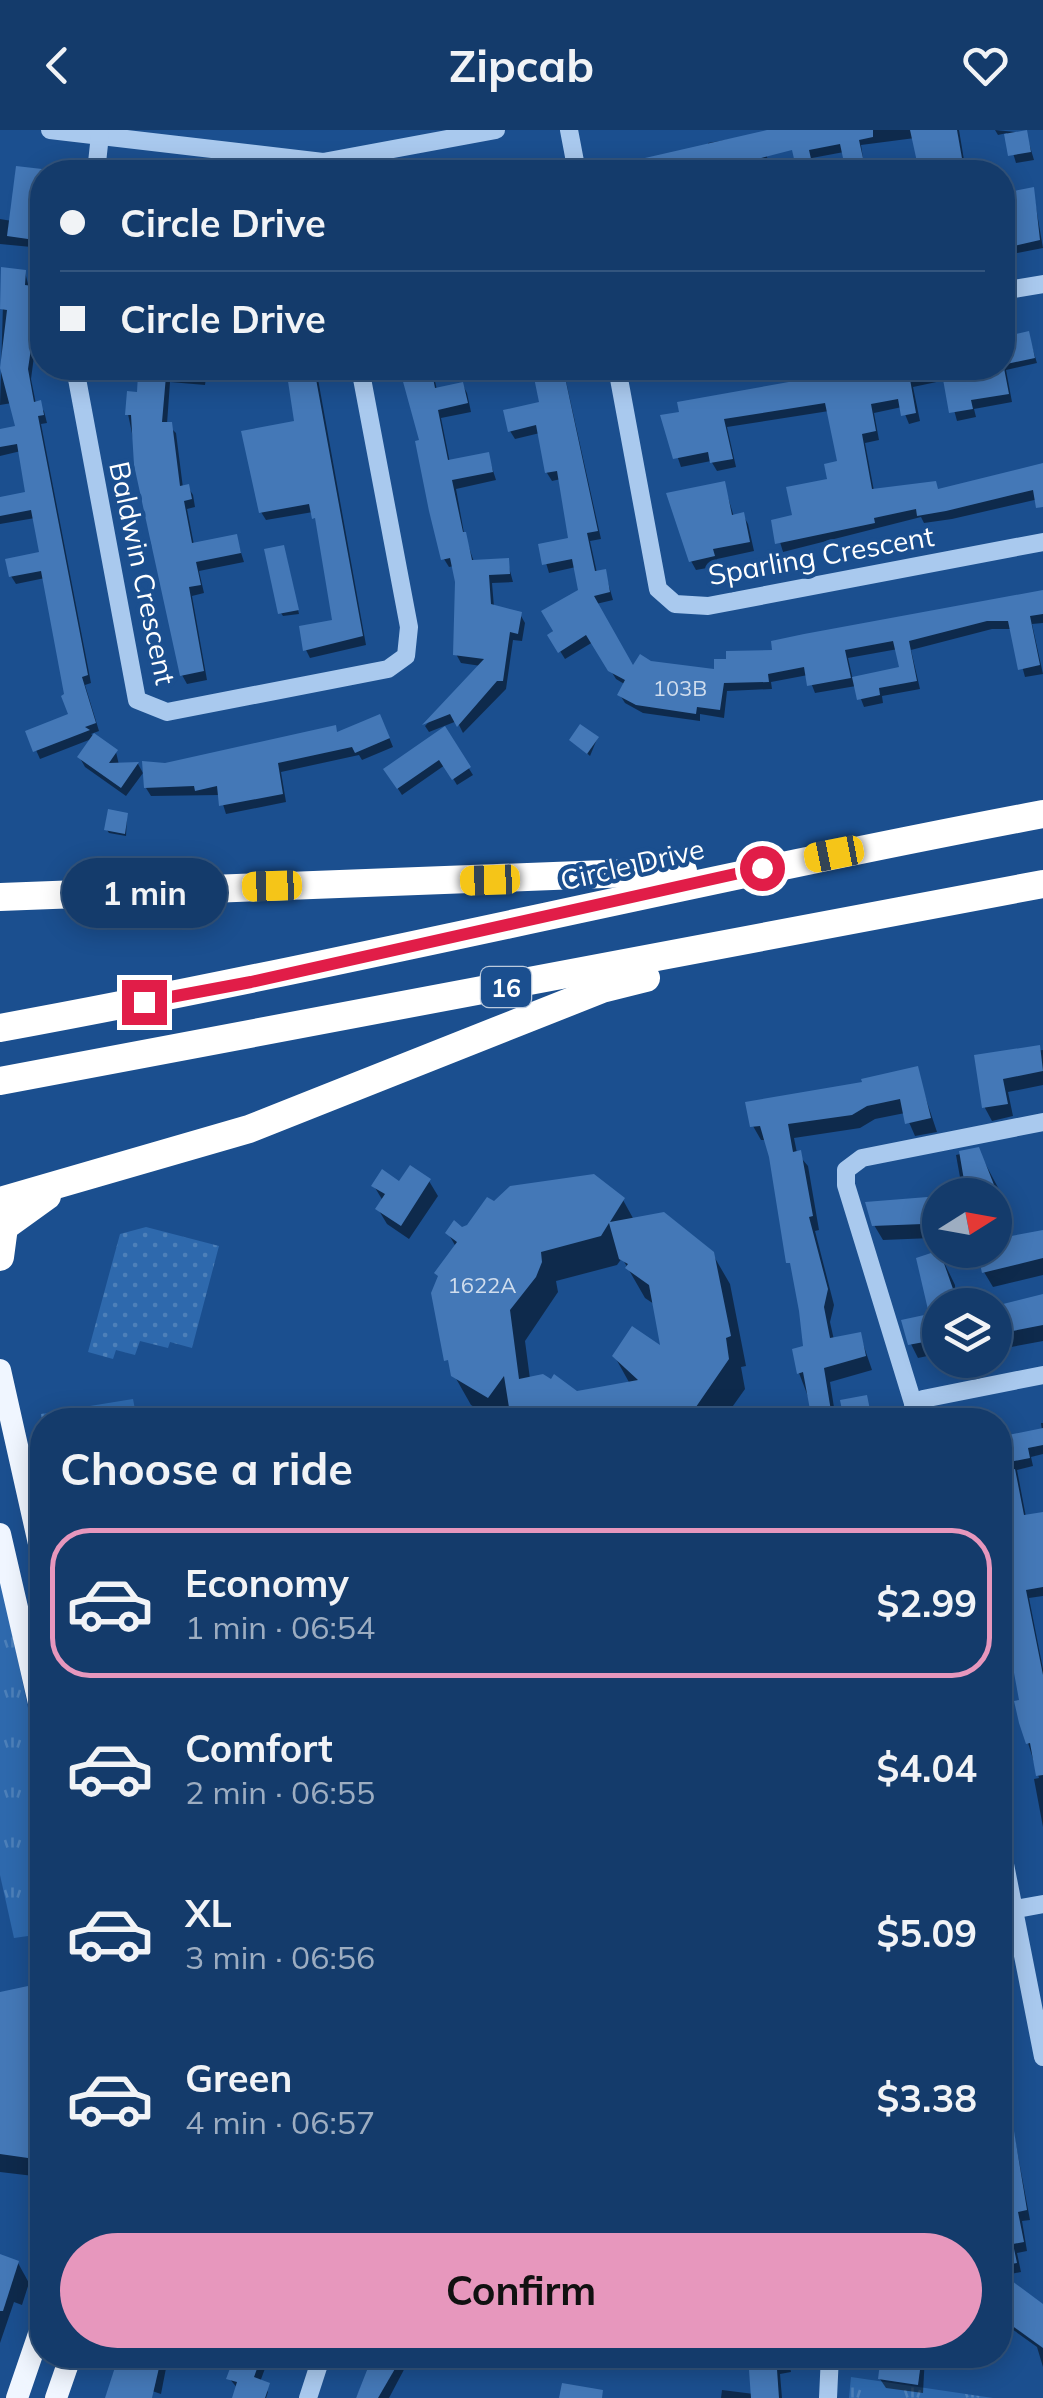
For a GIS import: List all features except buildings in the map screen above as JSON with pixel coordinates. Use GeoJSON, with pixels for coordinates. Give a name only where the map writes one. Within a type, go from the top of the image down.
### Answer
{"type":"FeatureCollection","features":[{"type":"Feature","properties":{"kind":"highway","name":"Circle Drive"},"geometry":{"type":"LineString","coordinates":[[0,1028],[251,982],[798,860],[1043,814]]}},
{"type":"Feature","properties":{"kind":"highway"},"geometry":{"type":"LineString","coordinates":[[0,897],[626,876],[758,858],[798,860]]}},
{"type":"Feature","properties":{"kind":"highway","name":"16"},"geometry":{"type":"LineString","coordinates":[[0,1081],[1043,884]]}},
{"type":"Feature","properties":{"kind":"highway"},"geometry":{"type":"LineString","coordinates":[[0,1201],[249,1129],[602,989],[774,944],[1012,890]]}},
{"type":"Feature","properties":{"kind":"highway"},"geometry":{"type":"LineString","coordinates":[[0,1257],[4,1227],[29,1206],[100,1172]]}},
{"type":"Feature","properties":{"kind":"main road"},"geometry":{"type":"LineString","coordinates":[[0,1370],[30,1504]]}},
{"type":"Feature","properties":{"kind":"main road"},"geometry":{"type":"LineString","coordinates":[[0,1534],[30,1664]]}},
{"type":"Feature","properties":{"kind":"main road"},"geometry":{"type":"LineString","coordinates":[[17,2398],[30,2360]]}},
{"type":"Feature","properties":{"kind":"main road"},"geometry":{"type":"LineString","coordinates":[[56,2398],[66,2368]]}},
{"type":"Feature","properties":{"kind":"street"},"geometry":{"type":"LineString","coordinates":[[50,130],[273,160]]}},
{"type":"Feature","properties":{"kind":"street"},"geometry":{"type":"LineString","coordinates":[[356,160],[496,130]]}},
{"type":"Feature","properties":{"kind":"street"},"geometry":{"type":"LineString","coordinates":[[569,130],[575,160]]}},
{"type":"Feature","properties":{"kind":"street"},"geometry":{"type":"LineString","coordinates":[[97,160],[100,136]]}},
{"type":"Feature","properties":{"kind":"street"},"geometry":{"type":"LineString","coordinates":[[1015,289],[1043,284]]}},
{"type":"Feature","properties":{"kind":"street","name":"Baldwin Crescent"},"geometry":{"type":"LineString","coordinates":[[77,380],[137,700],[167,712],[388,670],[406,656],[409,627],[362,380]]}},
{"type":"Feature","properties":{"kind":"street","name":"Sparling Crescent"},"geometry":{"type":"LineString","coordinates":[[619,380],[658,590],[674,604],[708,606],[1043,542]]}},
{"type":"Feature","properties":{"kind":"street"},"geometry":{"type":"LineString","coordinates":[[914,1408],[846,1185],[846,1170],[862,1158],[1043,1122]]}},
{"type":"Feature","properties":{"kind":"street"},"geometry":{"type":"LineString","coordinates":[[929,1408],[1043,1375]]}},
{"type":"Feature","properties":{"kind":"street"},"geometry":{"type":"LineString","coordinates":[[1012,1910],[1043,1904]]}},
{"type":"Feature","properties":{"kind":"street"},"geometry":{"type":"LineString","coordinates":[[1012,1931],[1043,2056]]}},
{"type":"Feature","properties":{"kind":"street"},"geometry":{"type":"LineString","coordinates":[[308,2398],[318,2368]]}},
{"type":"Feature","properties":{"kind":"street"},"geometry":{"type":"LineString","coordinates":[[828,2398],[829,2368]]}},
{"type":"Feature","properties":{"kind":"green space"},"geometry":{"type":"Polygon","coordinates":[[[146,1227],[219,1246],[192,1348],[170,1342],[168,1348],[140,1341],[135,1355],[116,1350],[113,1359],[88,1352],[120,1234],[146,1227]]]}},
{"type":"Feature","properties":{"kind":"green space"},"geometry":{"type":"Polygon","coordinates":[[[133,1399],[135,1408],[78,1408],[133,1399]]]}},
{"type":"Feature","properties":{"kind":"green space"},"geometry":{"type":"Polygon","coordinates":[[[0,1576],[30,1717],[30,1936],[14,1938],[0,1875],[0,1576]]]}},
{"type":"Feature","properties":{"kind":"green space"},"geometry":{"type":"Polygon","coordinates":[[[851,2377],[993,2398],[849,2398],[851,2377]]]}},
{"type":"Feature","properties":{"kind":"route"},"geometry":{"type":"LineString","coordinates":[[144,1002],[251,982],[762,868]]}}]}
